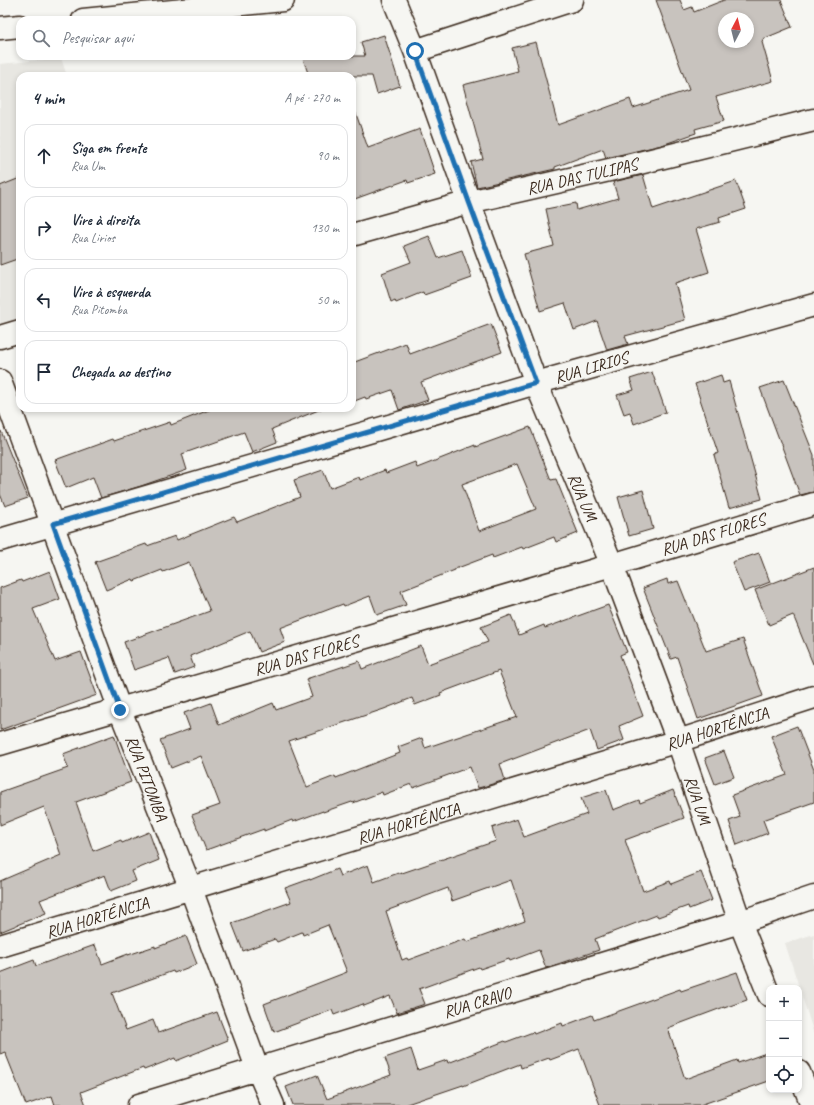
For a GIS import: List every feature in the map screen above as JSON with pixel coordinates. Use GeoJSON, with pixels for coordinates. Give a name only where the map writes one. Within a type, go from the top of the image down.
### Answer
{"type":"FeatureCollection","features":[{"type":"Feature","properties":{"kind":"street"},"geometry":{"type":"LineString","coordinates":[[123,16],[283,0]]}},
{"type":"Feature","properties":{"kind":"street","name":"RUA UM"},"geometry":{"type":"LineString","coordinates":[[394,0],[415,51],[536,383],[612,564],[678,741],[740,922],[766,987]]}},
{"type":"Feature","properties":{"kind":"street"},"geometry":{"type":"LineString","coordinates":[[415,51],[572,0]]}},
{"type":"Feature","properties":{"kind":"street"},"geometry":{"type":"LineString","coordinates":[[0,28],[16,26]]}},
{"type":"Feature","properties":{"kind":"street","name":"RUA DAS TULIPAS"},"geometry":{"type":"LineString","coordinates":[[356,234],[469,202],[627,166],[814,120]]}},
{"type":"Feature","properties":{"kind":"street","name":"RUA LIRIOS"},"geometry":{"type":"LineString","coordinates":[[0,540],[536,383],[814,305]]}},
{"type":"Feature","properties":{"kind":"street"},"geometry":{"type":"LineString","coordinates":[[0,337],[16,332]]}},
{"type":"Feature","properties":{"kind":"street","name":"RUA PITOMBA"},"geometry":{"type":"LineString","coordinates":[[0,381],[120,710],[190,889],[257,1068],[273,1105]]}},
{"type":"Feature","properties":{"kind":"street","name":"RUA DAS FLORES"},"geometry":{"type":"LineString","coordinates":[[0,744],[120,710],[814,504]]}},
{"type":"Feature","properties":{"kind":"street","name":"RUA HORTÊNCIA"},"geometry":{"type":"LineString","coordinates":[[0,946],[678,741],[814,697]]}},
{"type":"Feature","properties":{"kind":"street","name":"RUA CRAVO"},"geometry":{"type":"LineString","coordinates":[[138,1105],[740,922],[814,897]]}},
{"type":"Feature","properties":{"kind":"street"},"geometry":{"type":"LineString","coordinates":[[802,1080],[812,1105]]}},
{"type":"Feature","properties":{"kind":"shaded area"},"geometry":{"type":"Polygon","coordinates":[[[41,60],[62,60],[66,72],[16,72],[16,321],[0,326],[0,64],[41,60]]]}},
{"type":"Feature","properties":{"kind":"shaded area"},"geometry":{"type":"Polygon","coordinates":[[[814,934],[814,1034],[802,996],[802,985],[798,985],[785,943],[814,934]]]}},
{"type":"Feature","properties":{"kind":"building"},"geometry":{"type":"Polygon","coordinates":[[[656,0],[680,0],[684,10],[692,7],[694,12],[724,0],[781,0],[792,27],[763,39],[762,42],[773,81],[716,97],[724,121],[695,129],[696,133],[662,145],[606,158],[603,149],[555,167],[555,169],[477,187],[471,162],[483,159],[463,85],[518,71],[512,48],[536,42],[558,125],[630,99],[633,108],[689,90],[656,0]]]}},
{"type":"Feature","properties":{"kind":"building"},"geometry":{"type":"Polygon","coordinates":[[[384,35],[400,86],[377,94],[372,76],[356,76],[356,72],[308,72],[303,60],[356,60],[356,56],[365,56],[361,42],[384,35]]]}},
{"type":"Feature","properties":{"kind":"building"},"geometry":{"type":"Polygon","coordinates":[[[356,114],[368,148],[420,129],[435,174],[408,183],[407,180],[356,199],[356,114]]]}},
{"type":"Feature","properties":{"kind":"building"},"geometry":{"type":"Polygon","coordinates":[[[643,175],[653,209],[736,181],[746,209],[719,218],[720,222],[696,229],[709,272],[675,283],[685,320],[625,336],[628,344],[607,350],[597,321],[574,330],[565,303],[540,311],[524,254],[554,246],[546,209],[576,203],[577,210],[618,198],[613,182],[643,175]]]}},
{"type":"Feature","properties":{"kind":"building"},"geometry":{"type":"Polygon","coordinates":[[[16,180],[16,259],[0,265],[0,186],[16,180]]]}},
{"type":"Feature","properties":{"kind":"building"},"geometry":{"type":"Polygon","coordinates":[[[429,236],[438,258],[462,250],[472,278],[424,295],[423,292],[396,303],[395,300],[391,302],[382,273],[411,262],[404,246],[429,236]]]}},
{"type":"Feature","properties":{"kind":"building"},"geometry":{"type":"Polygon","coordinates":[[[491,324],[502,352],[421,382],[428,400],[399,410],[392,390],[366,399],[365,397],[356,400],[356,362],[406,343],[410,354],[491,324]]]}},
{"type":"Feature","properties":{"kind":"building"},"geometry":{"type":"Polygon","coordinates":[[[652,372],[666,412],[634,424],[630,412],[624,414],[617,395],[634,390],[630,379],[652,372]]]}},
{"type":"Feature","properties":{"kind":"building"},"geometry":{"type":"Polygon","coordinates":[[[721,375],[723,383],[729,381],[762,499],[729,508],[714,455],[718,453],[695,384],[721,375]]]}},
{"type":"Feature","properties":{"kind":"building"},"geometry":{"type":"Polygon","coordinates":[[[784,380],[814,455],[814,492],[800,495],[760,388],[784,380]]]}},
{"type":"Feature","properties":{"kind":"building"},"geometry":{"type":"Polygon","coordinates":[[[204,412],[314,412],[272,429],[277,442],[252,452],[244,432],[182,454],[187,470],[141,486],[101,498],[93,477],[66,488],[55,460],[113,439],[114,441],[170,422],[171,425],[204,412]]]}},
{"type":"Feature","properties":{"kind":"building"},"geometry":{"type":"Polygon","coordinates":[[[530,427],[551,480],[556,479],[578,533],[556,542],[554,537],[523,549],[522,547],[493,558],[492,555],[401,591],[406,605],[377,615],[370,596],[344,606],[343,604],[280,628],[285,642],[259,652],[250,631],[190,656],[194,667],[175,674],[169,658],[134,670],[124,642],[210,611],[189,562],[163,572],[162,570],[134,581],[133,579],[106,590],[95,562],[146,544],[147,546],[175,536],[177,540],[234,517],[237,522],[300,497],[294,480],[323,470],[330,488],[359,477],[360,480],[385,470],[386,473],[415,462],[417,468],[475,445],[475,447],[530,427]],[[517,464],[462,484],[479,531],[536,509],[517,464]]]}},
{"type":"Feature","properties":{"kind":"building"},"geometry":{"type":"Polygon","coordinates":[[[0,431],[28,498],[5,506],[0,494],[0,431]]]}},
{"type":"Feature","properties":{"kind":"building"},"geometry":{"type":"Polygon","coordinates":[[[643,490],[653,529],[629,536],[618,497],[643,490]]]}},
{"type":"Feature","properties":{"kind":"building"},"geometry":{"type":"Polygon","coordinates":[[[759,553],[770,582],[744,592],[732,562],[759,553]]]}},
{"type":"Feature","properties":{"kind":"building"},"geometry":{"type":"Polygon","coordinates":[[[814,567],[813,664],[793,615],[769,625],[755,590],[814,567]]]}},
{"type":"Feature","properties":{"kind":"building"},"geometry":{"type":"Polygon","coordinates":[[[50,571],[60,599],[33,609],[55,661],[81,652],[97,695],[0,730],[0,588],[21,580],[22,582],[50,571]]]}},
{"type":"Feature","properties":{"kind":"building"},"geometry":{"type":"Polygon","coordinates":[[[667,579],[668,584],[678,581],[706,651],[743,639],[763,696],[698,719],[677,657],[671,659],[643,588],[667,579]]]}},
{"type":"Feature","properties":{"kind":"building"},"geometry":{"type":"Polygon","coordinates":[[[608,605],[627,652],[620,655],[643,716],[619,726],[624,740],[597,750],[590,730],[500,764],[505,780],[486,786],[478,788],[470,767],[413,788],[411,784],[383,795],[382,792],[293,822],[292,820],[264,831],[264,829],[206,850],[192,815],[220,805],[201,756],[171,768],[160,740],[190,729],[184,713],[211,703],[219,725],[273,703],[276,710],[312,697],[306,679],[359,661],[362,669],[421,646],[428,664],[488,642],[481,627],[511,615],[519,635],[544,625],[545,628],[608,605]],[[499,671],[440,693],[441,695],[415,705],[412,698],[289,741],[307,787],[335,776],[336,778],[400,753],[398,747],[422,738],[425,748],[517,717],[499,671]]]}},
{"type":"Feature","properties":{"kind":"building"},"geometry":{"type":"Polygon","coordinates":[[[797,726],[814,770],[814,802],[763,820],[768,833],[737,845],[729,821],[740,817],[732,795],[787,775],[771,736],[797,726]]]}},
{"type":"Feature","properties":{"kind":"building"},"geometry":{"type":"Polygon","coordinates":[[[114,735],[131,782],[76,802],[93,851],[121,840],[122,843],[149,832],[159,860],[132,871],[136,881],[111,891],[105,875],[40,900],[46,913],[0,932],[0,881],[61,855],[44,807],[0,825],[0,792],[68,768],[63,754],[114,735]]]}},
{"type":"Feature","properties":{"kind":"building"},"geometry":{"type":"Polygon","coordinates":[[[724,751],[734,777],[715,784],[705,758],[724,751]]]}},
{"type":"Feature","properties":{"kind":"building"},"geometry":{"type":"Polygon","coordinates":[[[606,790],[613,810],[639,800],[640,803],[673,790],[684,818],[625,840],[643,891],[670,881],[671,884],[701,872],[712,900],[689,909],[688,906],[658,917],[657,915],[595,939],[599,950],[546,968],[539,950],[510,961],[509,959],[480,969],[479,967],[419,989],[425,1004],[397,1013],[390,996],[334,1015],[332,1010],[274,1032],[264,1004],[347,972],[328,925],[303,935],[302,932],[277,942],[275,939],[243,951],[232,923],[291,902],[285,888],[337,869],[340,876],[368,865],[374,882],[496,841],[492,828],[517,819],[524,837],[587,814],[581,798],[606,790]],[[511,880],[452,901],[448,888],[386,911],[402,960],[407,958],[408,960],[465,939],[467,942],[525,921],[511,880]]]}},
{"type":"Feature","properties":{"kind":"building"},"geometry":{"type":"Polygon","coordinates":[[[186,936],[197,964],[112,993],[126,1030],[153,1020],[158,1033],[217,1012],[228,1040],[176,1061],[175,1058],[144,1070],[143,1068],[81,1092],[86,1105],[55,1105],[52,1096],[26,1105],[5,1052],[0,1054],[0,973],[34,960],[36,966],[95,945],[102,964],[128,954],[155,946],[155,948],[186,936]]]}},
{"type":"Feature","properties":{"kind":"building"},"geometry":{"type":"Polygon","coordinates":[[[737,972],[747,1000],[668,1028],[685,1079],[737,1060],[738,1063],[766,1053],[766,1082],[700,1105],[600,1105],[579,1049],[550,1060],[549,1058],[521,1068],[520,1064],[463,1086],[404,1105],[293,1105],[286,1087],[317,1075],[327,1099],[391,1075],[385,1058],[411,1049],[418,1070],[447,1060],[448,1063],[505,1041],[506,1042],[533,1032],[534,1034],[562,1023],[563,1026],[592,1015],[594,1020],[680,989],[681,991],[737,972]]]}},
{"type":"Feature","properties":{"kind":"route"},"geometry":{"type":"LineString","coordinates":[[120,710],[53,524],[536,383],[415,51]]}}]}
